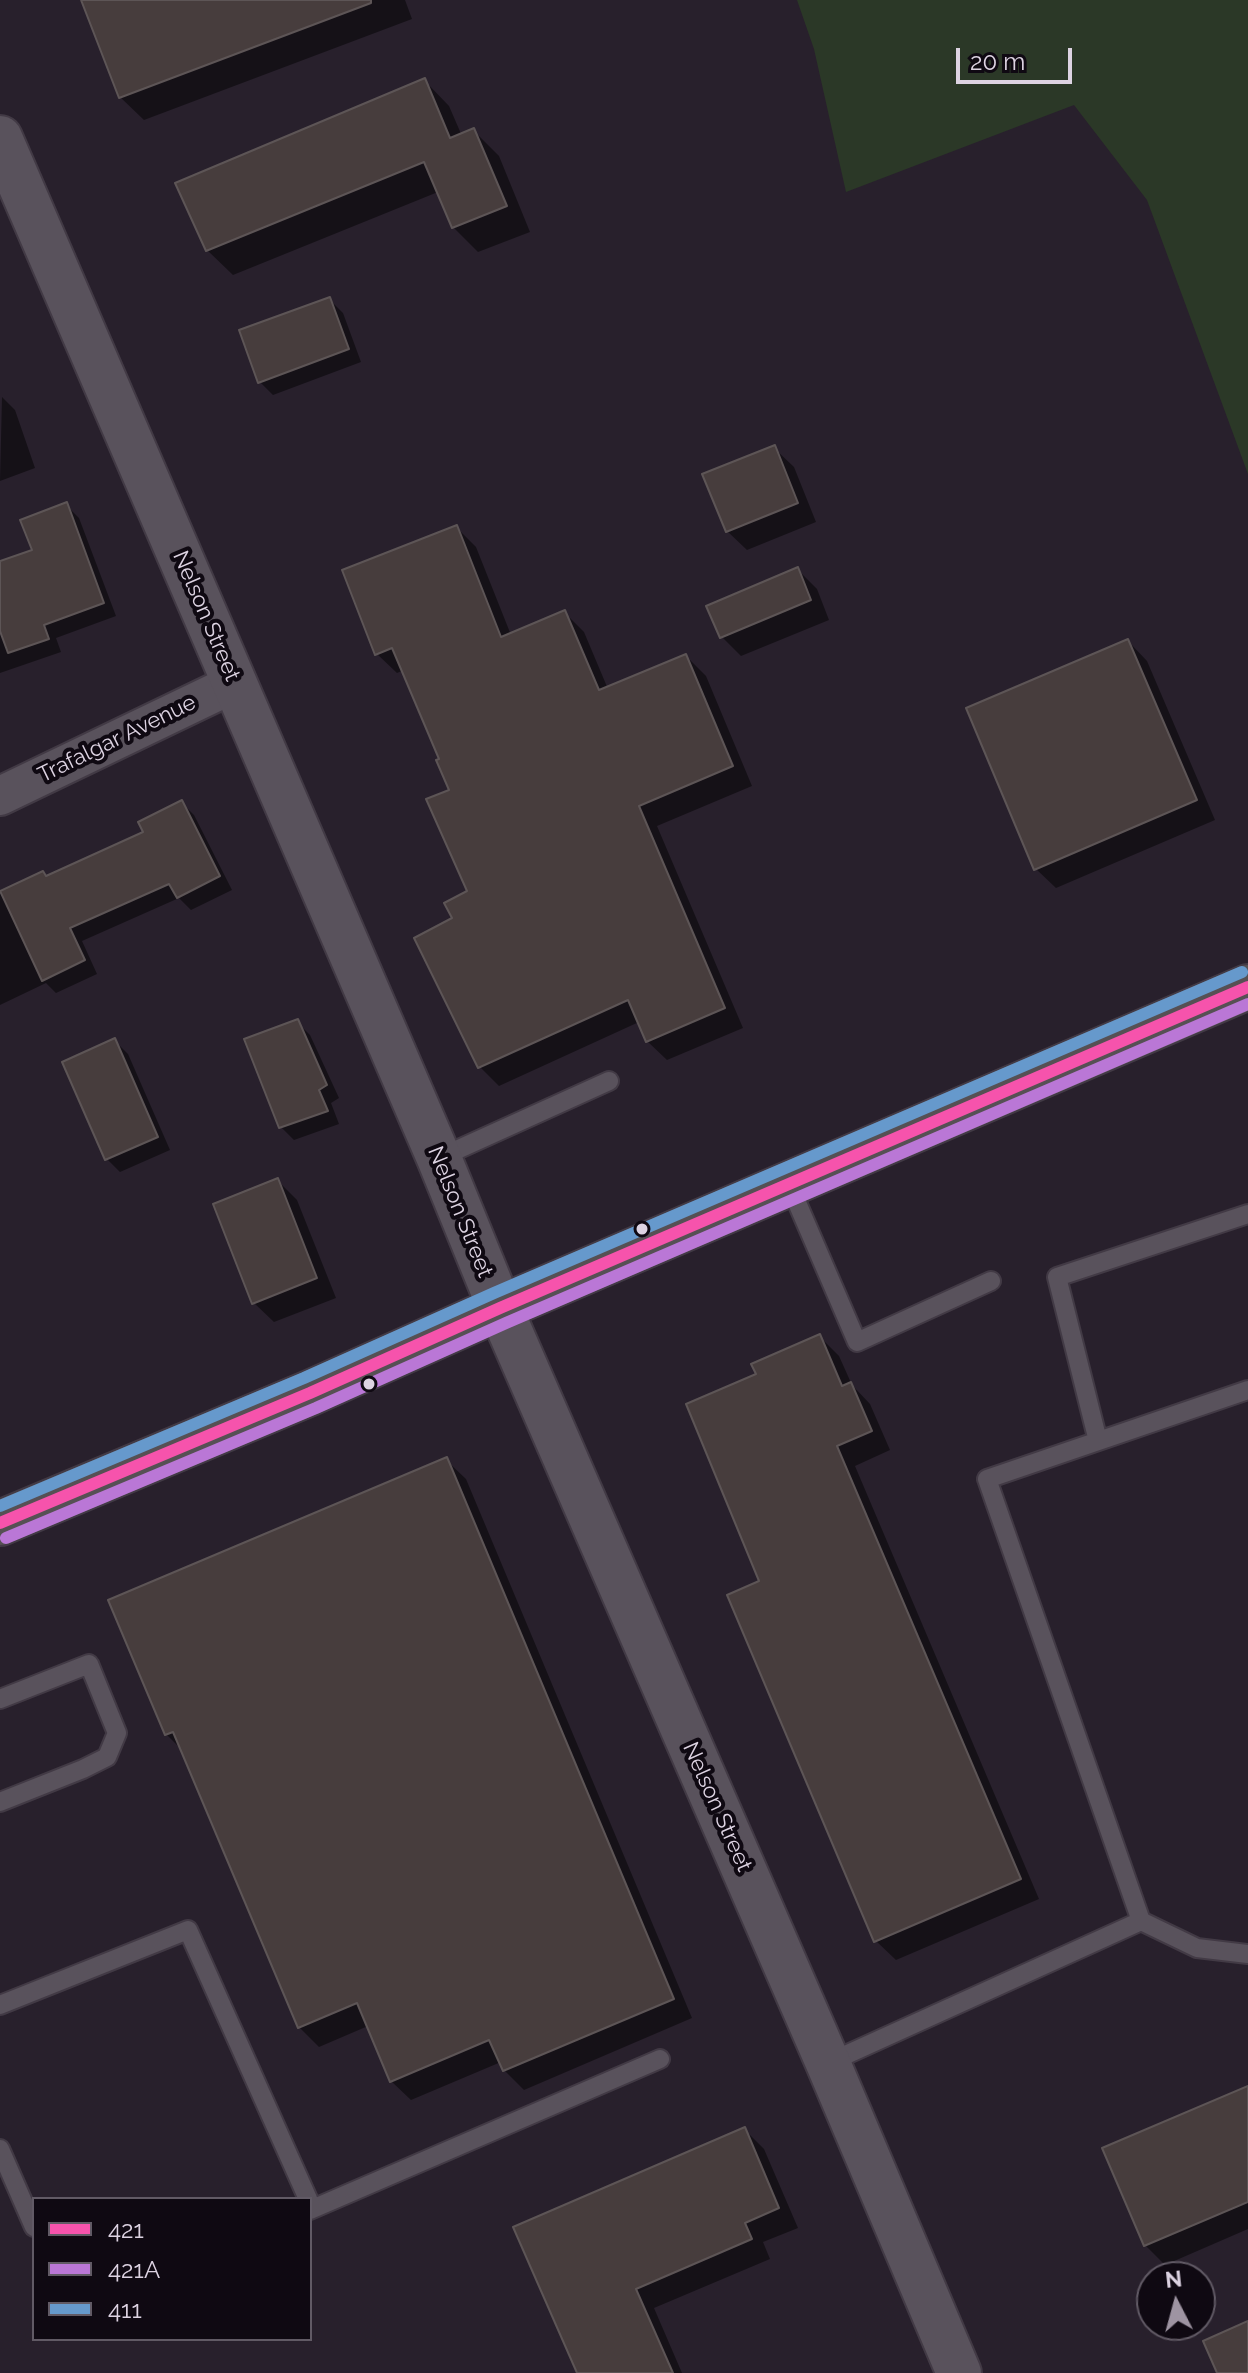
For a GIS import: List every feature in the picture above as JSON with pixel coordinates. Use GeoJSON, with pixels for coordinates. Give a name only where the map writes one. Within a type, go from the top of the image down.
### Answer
{"type":"FeatureCollection","features":[{"type":"Feature","properties":{"kind":"main road"},"geometry":{"type":"LineString","coordinates":[[0,1523],[310,1393],[500,1308],[1248,987]]}},
{"type":"Feature","properties":{"kind":"street","name":"Nelson Street"},"geometry":{"type":"LineString","coordinates":[[0,138],[959,2373]]}},
{"type":"Feature","properties":{"kind":"street","name":"Trafalgar Avenue"},"geometry":{"type":"LineString","coordinates":[[0,796],[235,683]]}},
{"type":"Feature","properties":{"kind":"lane"},"geometry":{"type":"LineString","coordinates":[[439,1158],[609,1081]]}},
{"type":"Feature","properties":{"kind":"lane"},"geometry":{"type":"LineString","coordinates":[[789,1184],[857,1342],[991,1281]]}},
{"type":"Feature","properties":{"kind":"lane"},"geometry":{"type":"LineString","coordinates":[[1098,1441],[1057,1277],[1248,1214]]}},
{"type":"Feature","properties":{"kind":"lane"},"geometry":{"type":"LineString","coordinates":[[1248,1390],[987,1479],[1141,1921],[1197,1948],[1248,1954]]}},
{"type":"Feature","properties":{"kind":"lane"},"geometry":{"type":"LineString","coordinates":[[0,1699],[89,1664],[117,1733],[107,1757],[0,1802]]}},
{"type":"Feature","properties":{"kind":"lane"},"geometry":{"type":"LineString","coordinates":[[828,2063],[1141,1921]]}},
{"type":"Feature","properties":{"kind":"lane"},"geometry":{"type":"LineString","coordinates":[[0,2005],[188,1930],[306,2197]]}},
{"type":"Feature","properties":{"kind":"lane"},"geometry":{"type":"LineString","coordinates":[[312,2204],[660,2059]]}},
{"type":"Feature","properties":{"kind":"lane"},"geometry":{"type":"LineString","coordinates":[[0,2149],[32,2222]]}},
{"type":"Feature","properties":{"kind":"green space"},"geometry":{"type":"Polygon","coordinates":[[[797,0],[1248,0],[1248,474],[1147,200],[1074,105],[846,192],[814,49],[797,0]]]}},
{"type":"Feature","properties":{"kind":"building"},"geometry":{"type":"Polygon","coordinates":[[[81,0],[371,0],[371,3],[119,98],[81,0]]]}},
{"type":"Feature","properties":{"kind":"building"},"geometry":{"type":"Polygon","coordinates":[[[425,78],[450,138],[474,128],[507,206],[452,228],[424,162],[206,251],[175,183],[425,78]]]}},
{"type":"Feature","properties":{"kind":"building"},"geometry":{"type":"Polygon","coordinates":[[[330,297],[349,349],[258,383],[239,330],[330,297]]]}},
{"type":"Feature","properties":{"kind":"building"},"geometry":{"type":"Polygon","coordinates":[[[775,445],[798,503],[726,532],[702,474],[775,445]]]}},
{"type":"Feature","properties":{"kind":"building"},"geometry":{"type":"Polygon","coordinates":[[[67,502],[104,603],[44,625],[49,639],[8,653],[0,631],[0,561],[32,550],[20,520],[67,502]]]}},
{"type":"Feature","properties":{"kind":"building"},"geometry":{"type":"Polygon","coordinates":[[[457,525],[501,637],[565,610],[599,690],[686,654],[733,766],[639,806],[725,1008],[646,1042],[628,1000],[478,1068],[414,938],[452,918],[444,903],[467,891],[426,799],[449,790],[392,648],[375,655],[342,570],[457,525]]]}},
{"type":"Feature","properties":{"kind":"building"},"geometry":{"type":"Polygon","coordinates":[[[798,567],[811,600],[720,638],[706,606],[798,567]]]}},
{"type":"Feature","properties":{"kind":"building"},"geometry":{"type":"Polygon","coordinates":[[[1128,639],[1197,800],[1034,870],[966,708],[1128,639]]]}},
{"type":"Feature","properties":{"kind":"building"},"geometry":{"type":"Polygon","coordinates":[[[182,800],[220,876],[177,898],[169,884],[70,928],[85,960],[42,981],[0,891],[43,871],[46,876],[143,832],[138,822],[182,800]]]}},
{"type":"Feature","properties":{"kind":"building"},"geometry":{"type":"Polygon","coordinates":[[[298,1019],[327,1085],[319,1090],[328,1111],[279,1128],[244,1039],[298,1019]]]}},
{"type":"Feature","properties":{"kind":"building"},"geometry":{"type":"Polygon","coordinates":[[[115,1038],[158,1137],[105,1160],[62,1062],[115,1038]]]}},
{"type":"Feature","properties":{"kind":"building"},"geometry":{"type":"Polygon","coordinates":[[[278,1178],[317,1278],[252,1304],[213,1204],[278,1178]]]}},
{"type":"Feature","properties":{"kind":"building"},"geometry":{"type":"Polygon","coordinates":[[[820,1334],[842,1386],[851,1382],[872,1431],[837,1446],[1021,1879],[874,1942],[727,1595],[759,1581],[686,1404],[756,1374],[751,1364],[820,1334]]]}},
{"type":"Feature","properties":{"kind":"building"},"geometry":{"type":"Polygon","coordinates":[[[447,1457],[674,1999],[503,2071],[489,2040],[390,2082],[357,2003],[298,2028],[173,1732],[165,1735],[108,1600],[447,1457]]]}},
{"type":"Feature","properties":{"kind":"building"},"geometry":{"type":"Polygon","coordinates":[[[1248,2086],[1248,2202],[1144,2246],[1102,2148],[1248,2086]]]}},
{"type":"Feature","properties":{"kind":"building"},"geometry":{"type":"Polygon","coordinates":[[[745,2127],[779,2208],[745,2223],[752,2239],[636,2289],[673,2373],[577,2373],[513,2227],[745,2127]]]}},
{"type":"Feature","properties":{"kind":"building"},"geometry":{"type":"Polygon","coordinates":[[[1248,2321],[1248,2373],[1217,2373],[1203,2341],[1216,2341],[1216,2335],[1248,2321]]]}},
{"type":"Feature","properties":{"kind":"transit line","name":"411"},"geometry":{"type":"LineString","coordinates":[[0,1506],[304,1378],[494,1293],[1242,972]]}},
{"type":"Feature","properties":{"kind":"transit line","name":"421"},"geometry":{"type":"LineString","coordinates":[[0,1523],[310,1393],[500,1308],[1248,987]]}},
{"type":"Feature","properties":{"kind":"transit line","name":"421A"},"geometry":{"type":"LineString","coordinates":[[6,1538],[316,1408],[506,1323],[1248,1004]]}}]}
